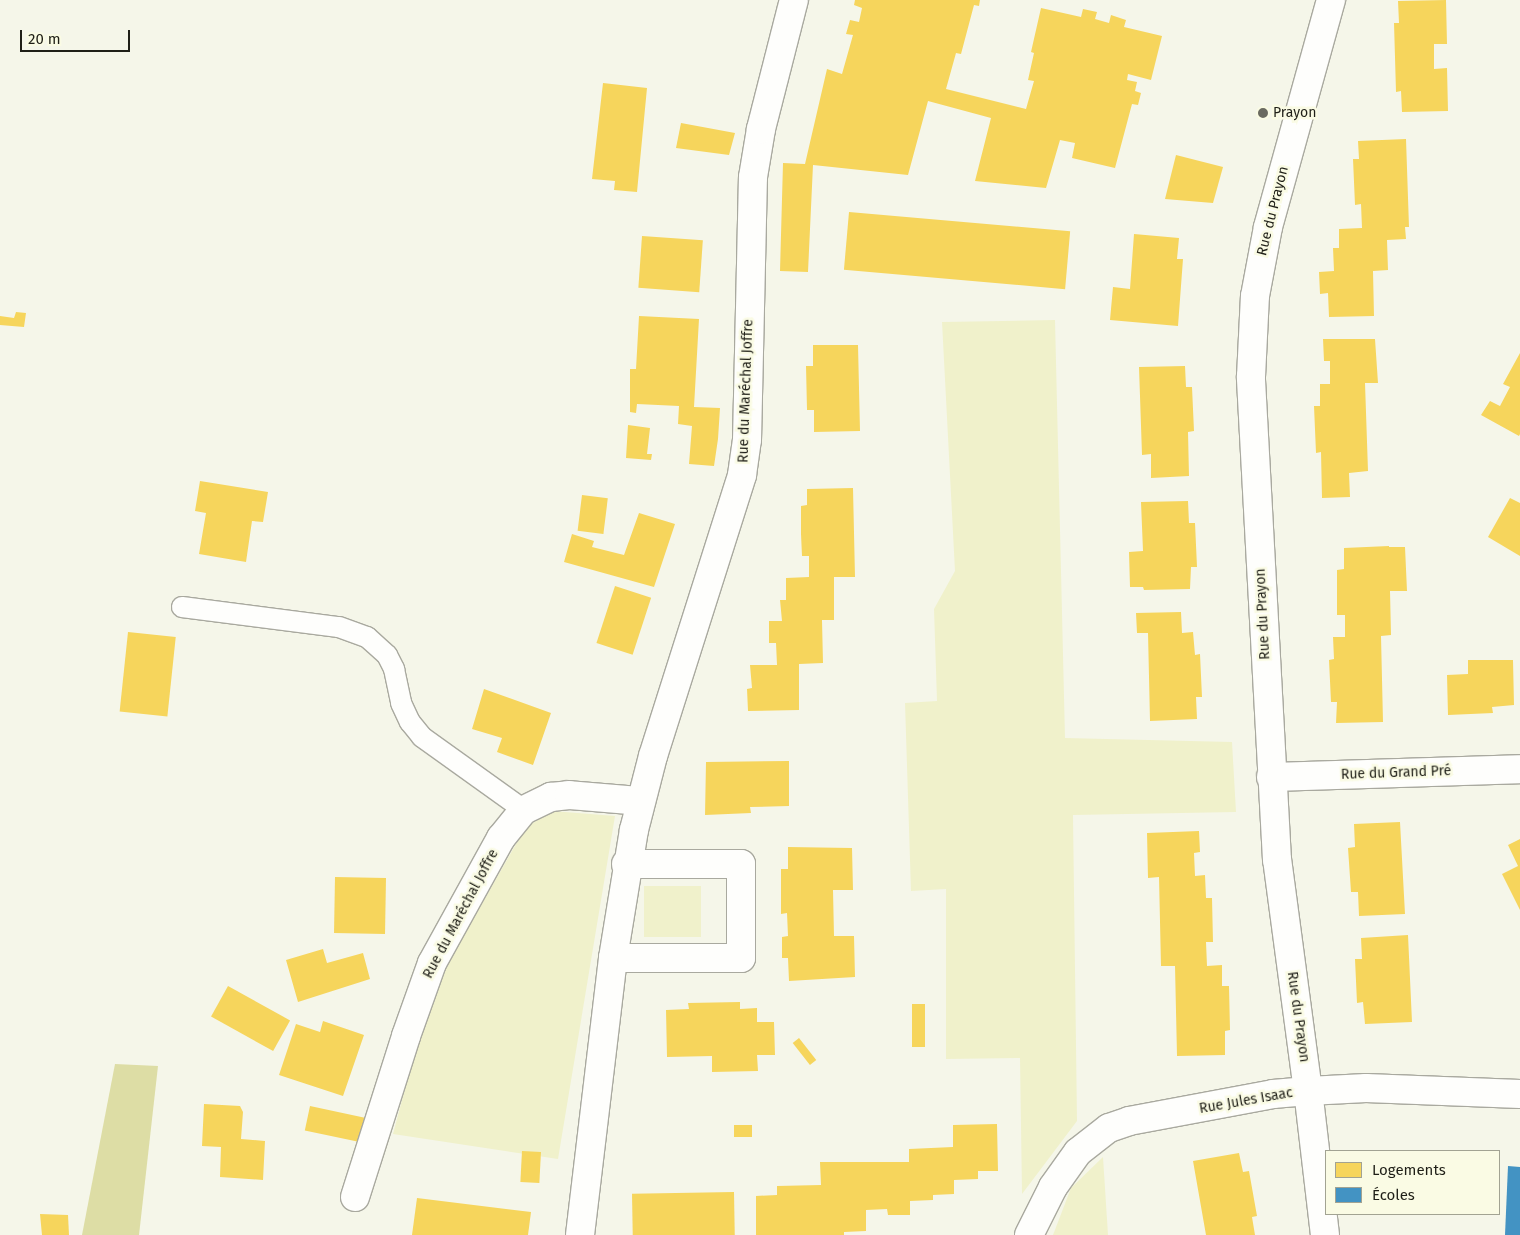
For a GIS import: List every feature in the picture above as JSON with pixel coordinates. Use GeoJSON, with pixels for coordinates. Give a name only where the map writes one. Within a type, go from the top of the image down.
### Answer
{"type":"FeatureCollection","features":[{"type":"Feature","properties":{"kind":"street","name":"Rue du Maréchal Joffre"},"geometry":{"type":"LineString","coordinates":[[580,1235],[626,864],[640,801],[742,475],[747,440],[753,177],[761,129],[794,0]]}},
{"type":"Feature","properties":{"kind":"street","name":"Rue du Prayon"},"geometry":{"type":"LineString","coordinates":[[1325,1235],[1308,1091],[1282,904],[1271,777],[1251,377],[1252,331],[1268,227],[1332,0]]}},
{"type":"Feature","properties":{"kind":"street","name":"Rue du Grand Pré"},"geometry":{"type":"LineString","coordinates":[[1271,777],[1520,769]]}},
{"type":"Feature","properties":{"kind":"street","name":"Rue du Maréchal Joffre"},"geometry":{"type":"LineString","coordinates":[[355,1197],[408,1028],[432,963],[501,838],[524,810],[551,797],[569,795],[640,801]]}},
{"type":"Feature","properties":{"kind":"street"},"geometry":{"type":"LineString","coordinates":[[613,958],[741,958],[741,864],[626,864]]}},
{"type":"Feature","properties":{"kind":"street","name":"Rue Jules Isaac"},"geometry":{"type":"LineString","coordinates":[[1029,1235],[1041,1208],[1066,1167],[1092,1139],[1109,1128],[1139,1120],[1273,1094],[1308,1091],[1366,1088],[1520,1094]]}},
{"type":"Feature","properties":{"kind":"lane"},"geometry":{"type":"LineString","coordinates":[[182,606],[339,627],[367,637],[387,655],[394,670],[401,703],[410,722],[422,737],[524,810]]}},
{"type":"Feature","properties":{"kind":"green space"},"geometry":{"type":"Polygon","coordinates":[[[1055,320],[1065,738],[1232,742],[1236,812],[1073,815],[1077,1121],[1022,1194],[1020,1058],[946,1059],[946,889],[911,891],[905,703],[937,701],[934,609],[955,571],[942,322],[1055,320]]]}},
{"type":"Feature","properties":{"kind":"green space"},"geometry":{"type":"Polygon","coordinates":[[[552,811],[615,816],[558,1159],[393,1134],[430,995],[516,844],[528,826],[552,811]]]}},
{"type":"Feature","properties":{"kind":"green space"},"geometry":{"type":"Polygon","coordinates":[[[644,886],[701,886],[701,937],[644,937],[644,886]]]}},
{"type":"Feature","properties":{"kind":"green space"},"geometry":{"type":"Polygon","coordinates":[[[115,1064],[158,1066],[139,1235],[82,1235],[115,1064]]]}},
{"type":"Feature","properties":{"kind":"green space"},"geometry":{"type":"Polygon","coordinates":[[[1103,1157],[1108,1235],[1053,1235],[1071,1188],[1103,1157]]]}},
{"type":"Feature","properties":{"kind":"building: Logements"},"geometry":{"type":"Polygon","coordinates":[[[855,0],[980,0],[979,6],[974,5],[961,54],[956,53],[946,89],[1026,109],[1034,81],[1028,80],[1034,53],[1031,52],[1041,8],[1081,17],[1083,9],[1097,12],[1095,19],[1109,23],[1111,15],[1126,20],[1124,27],[1162,36],[1151,80],[1128,74],[1127,80],[1137,82],[1135,91],[1141,93],[1138,105],[1132,104],[1115,168],[1072,158],[1075,143],[1060,140],[1046,188],[975,181],[991,118],[928,101],[908,175],[813,165],[808,272],[780,271],[783,163],[805,164],[827,69],[842,74],[853,35],[846,34],[850,20],[859,22],[862,8],[854,5],[855,0]]]}},
{"type":"Feature","properties":{"kind":"building: Logements"},"geometry":{"type":"Polygon","coordinates":[[[1446,0],[1447,44],[1434,44],[1434,69],[1447,68],[1448,111],[1402,112],[1401,91],[1396,92],[1394,23],[1399,23],[1398,1],[1446,0]]]}},
{"type":"Feature","properties":{"kind":"building: Logements"},"geometry":{"type":"Polygon","coordinates":[[[603,83],[647,88],[637,192],[614,190],[615,181],[592,179],[603,83]]]}},
{"type":"Feature","properties":{"kind":"building: Logements"},"geometry":{"type":"Polygon","coordinates":[[[681,123],[735,133],[729,155],[676,148],[681,123]]]}},
{"type":"Feature","properties":{"kind":"building: Logements"},"geometry":{"type":"Polygon","coordinates":[[[1406,139],[1409,227],[1405,227],[1406,239],[1387,240],[1388,270],[1373,271],[1374,316],[1329,317],[1328,293],[1320,294],[1319,272],[1334,271],[1333,248],[1339,248],[1339,229],[1362,228],[1361,204],[1355,205],[1353,159],[1359,159],[1358,141],[1406,139]]]}},
{"type":"Feature","properties":{"kind":"building: Logements"},"geometry":{"type":"Polygon","coordinates":[[[1176,155],[1223,167],[1213,203],[1165,199],[1176,155]]]}},
{"type":"Feature","properties":{"kind":"building: Logements"},"geometry":{"type":"Polygon","coordinates":[[[849,212],[1070,231],[1065,289],[844,270],[849,212]]]}},
{"type":"Feature","properties":{"kind":"building: Logements"},"geometry":{"type":"Polygon","coordinates":[[[1134,234],[1179,238],[1177,259],[1183,259],[1178,326],[1110,320],[1113,287],[1130,289],[1134,234]]]}},
{"type":"Feature","properties":{"kind":"building: Logements"},"geometry":{"type":"Polygon","coordinates":[[[642,236],[703,240],[699,292],[638,288],[642,236]]]}},
{"type":"Feature","properties":{"kind":"building: Logements"},"geometry":{"type":"Polygon","coordinates":[[[16,312],[26,313],[24,327],[0,325],[0,316],[14,318],[16,312]]]}},
{"type":"Feature","properties":{"kind":"building: Logements"},"geometry":{"type":"Polygon","coordinates":[[[639,316],[699,319],[694,407],[720,408],[714,466],[689,464],[692,426],[678,424],[679,406],[637,404],[636,413],[630,412],[630,369],[636,369],[639,316]]]}},
{"type":"Feature","properties":{"kind":"building: Logements"},"geometry":{"type":"Polygon","coordinates":[[[1323,339],[1375,339],[1378,383],[1365,383],[1368,471],[1349,473],[1350,497],[1322,498],[1321,452],[1316,453],[1314,406],[1320,406],[1320,384],[1330,384],[1330,361],[1324,361],[1323,339]]]}},
{"type":"Feature","properties":{"kind":"building: Logements"},"geometry":{"type":"Polygon","coordinates":[[[813,345],[858,345],[860,431],[814,432],[814,410],[807,410],[806,366],[813,366],[813,345]]]}},
{"type":"Feature","properties":{"kind":"building: Logements"},"geometry":{"type":"Polygon","coordinates":[[[1520,353],[1519,436],[1481,415],[1490,401],[1500,406],[1510,387],[1503,384],[1520,353]]]}},
{"type":"Feature","properties":{"kind":"building: Logements"},"geometry":{"type":"Polygon","coordinates":[[[1185,366],[1186,387],[1192,387],[1194,431],[1188,432],[1189,476],[1151,478],[1151,454],[1142,455],[1139,367],[1185,366]]]}},
{"type":"Feature","properties":{"kind":"building: Logements"},"geometry":{"type":"Polygon","coordinates":[[[628,425],[650,428],[647,454],[652,454],[651,460],[626,458],[628,425]]]}},
{"type":"Feature","properties":{"kind":"building: Logements"},"geometry":{"type":"Polygon","coordinates":[[[200,481],[268,492],[263,522],[252,521],[246,562],[199,554],[206,513],[195,511],[200,481]]]}},
{"type":"Feature","properties":{"kind":"building: Logements"},"geometry":{"type":"Polygon","coordinates":[[[853,488],[855,577],[834,577],[834,620],[822,620],[823,663],[799,664],[799,710],[748,711],[747,689],[752,688],[750,665],[777,665],[776,643],[769,643],[769,621],[782,621],[780,600],[786,600],[786,578],[809,577],[809,556],[802,556],[801,534],[801,506],[807,505],[807,489],[853,488]]]}},
{"type":"Feature","properties":{"kind":"building: Logements"},"geometry":{"type":"Polygon","coordinates":[[[582,495],[608,498],[603,534],[578,531],[582,495]]]}},
{"type":"Feature","properties":{"kind":"building: Logements"},"geometry":{"type":"Polygon","coordinates":[[[1510,498],[1520,503],[1520,556],[1488,537],[1510,498]]]}},
{"type":"Feature","properties":{"kind":"building: Logements"},"geometry":{"type":"Polygon","coordinates":[[[1188,501],[1189,523],[1195,523],[1197,567],[1191,567],[1190,589],[1144,590],[1143,587],[1130,587],[1129,552],[1143,551],[1141,502],[1188,501]]]}},
{"type":"Feature","properties":{"kind":"building: Logements"},"geometry":{"type":"Polygon","coordinates":[[[639,513],[675,524],[654,587],[564,562],[572,534],[594,541],[592,547],[624,555],[639,513]]]}},
{"type":"Feature","properties":{"kind":"building: Logements"},"geometry":{"type":"Polygon","coordinates":[[[1405,547],[1407,591],[1390,591],[1391,635],[1381,636],[1383,722],[1336,723],[1337,702],[1331,702],[1329,660],[1334,659],[1333,637],[1345,637],[1345,615],[1337,615],[1337,570],[1344,569],[1344,548],[1405,547]]]}},
{"type":"Feature","properties":{"kind":"building: Logements"},"geometry":{"type":"Polygon","coordinates":[[[615,586],[651,598],[633,655],[596,643],[615,586]]]}},
{"type":"Feature","properties":{"kind":"building: Logements"},"geometry":{"type":"Polygon","coordinates":[[[1181,612],[1182,633],[1193,632],[1195,655],[1200,654],[1202,697],[1196,697],[1197,719],[1150,721],[1148,633],[1137,633],[1136,613],[1181,612]]]}},
{"type":"Feature","properties":{"kind":"building: Logements"},"geometry":{"type":"Polygon","coordinates":[[[128,632],[176,637],[167,717],[120,712],[128,632]]]}},
{"type":"Feature","properties":{"kind":"building: Logements"},"geometry":{"type":"Polygon","coordinates":[[[1468,660],[1513,660],[1514,705],[1492,707],[1493,713],[1448,715],[1447,675],[1468,674],[1468,660]]]}},
{"type":"Feature","properties":{"kind":"building: Logements"},"geometry":{"type":"Polygon","coordinates":[[[484,689],[551,713],[533,765],[497,752],[502,738],[472,729],[484,689]]]}},
{"type":"Feature","properties":{"kind":"building: Logements"},"geometry":{"type":"Polygon","coordinates":[[[789,761],[789,806],[750,807],[751,813],[705,815],[706,762],[789,761]]]}},
{"type":"Feature","properties":{"kind":"building: Logements"},"geometry":{"type":"Polygon","coordinates":[[[1400,822],[1405,914],[1359,916],[1358,892],[1351,892],[1348,848],[1355,847],[1354,824],[1400,822]]]}},
{"type":"Feature","properties":{"kind":"building: Logements"},"geometry":{"type":"Polygon","coordinates":[[[1199,831],[1200,852],[1194,853],[1195,876],[1205,875],[1206,898],[1212,898],[1213,942],[1206,942],[1207,966],[1222,965],[1222,986],[1229,986],[1230,1030],[1225,1031],[1225,1055],[1177,1056],[1175,966],[1161,966],[1159,877],[1148,878],[1147,833],[1199,831]]]}},
{"type":"Feature","properties":{"kind":"building: Logements"},"geometry":{"type":"Polygon","coordinates":[[[1520,839],[1520,910],[1502,874],[1518,866],[1508,845],[1520,839]]]}},
{"type":"Feature","properties":{"kind":"building: Logements"},"geometry":{"type":"Polygon","coordinates":[[[788,847],[852,848],[853,890],[833,890],[834,936],[854,936],[855,977],[789,981],[788,958],[782,958],[782,937],[788,936],[787,913],[781,914],[781,869],[788,869],[788,847]]]}},
{"type":"Feature","properties":{"kind":"building: Logements"},"geometry":{"type":"Polygon","coordinates":[[[335,877],[386,878],[385,934],[334,933],[335,877]]]}},
{"type":"Feature","properties":{"kind":"building: Logements"},"geometry":{"type":"Polygon","coordinates":[[[1408,935],[1412,1022],[1365,1024],[1363,1002],[1357,1003],[1355,959],[1362,959],[1361,938],[1408,935]]]}},
{"type":"Feature","properties":{"kind":"building: Logements"},"geometry":{"type":"Polygon","coordinates":[[[323,949],[327,963],[363,953],[370,979],[298,1002],[286,960],[323,949]]]}},
{"type":"Feature","properties":{"kind":"building: Logements"},"geometry":{"type":"Polygon","coordinates":[[[228,986],[290,1020],[273,1051],[211,1017],[228,986]]]}},
{"type":"Feature","properties":{"kind":"building: Logements"},"geometry":{"type":"Polygon","coordinates":[[[740,1002],[740,1009],[757,1008],[757,1022],[774,1022],[775,1055],[757,1055],[758,1071],[712,1072],[712,1056],[667,1057],[666,1010],[689,1009],[688,1003],[740,1002]]]}},
{"type":"Feature","properties":{"kind":"building: Logements"},"geometry":{"type":"Polygon","coordinates":[[[912,1004],[925,1004],[925,1047],[912,1047],[912,1004]]]}},
{"type":"Feature","properties":{"kind":"building: Logements"},"geometry":{"type":"Polygon","coordinates":[[[323,1021],[364,1035],[343,1096],[279,1075],[296,1024],[320,1032],[323,1021]]]}},
{"type":"Feature","properties":{"kind":"building: Logements"},"geometry":{"type":"Polygon","coordinates":[[[799,1038],[816,1060],[810,1065],[793,1043],[799,1038]]]}},
{"type":"Feature","properties":{"kind":"building: Logements"},"geometry":{"type":"Polygon","coordinates":[[[204,1104],[240,1106],[243,1112],[241,1139],[265,1141],[263,1180],[220,1177],[221,1147],[202,1146],[204,1104]]]}},
{"type":"Feature","properties":{"kind":"building: Logements"},"geometry":{"type":"Polygon","coordinates":[[[310,1106],[365,1118],[360,1142],[305,1130],[310,1106]]]}},
{"type":"Feature","properties":{"kind":"building: Logements"},"geometry":{"type":"Polygon","coordinates":[[[997,1124],[998,1171],[978,1171],[978,1179],[954,1180],[954,1194],[933,1195],[933,1200],[910,1201],[910,1215],[888,1215],[887,1209],[866,1210],[866,1231],[844,1232],[844,1235],[756,1235],[756,1196],[777,1195],[777,1186],[821,1185],[820,1162],[909,1162],[909,1149],[953,1147],[953,1125],[997,1124]]]}},
{"type":"Feature","properties":{"kind":"building: Logements"},"geometry":{"type":"Polygon","coordinates":[[[734,1125],[752,1125],[752,1137],[734,1137],[734,1125]]]}},
{"type":"Feature","properties":{"kind":"building: Logements"},"geometry":{"type":"Polygon","coordinates":[[[522,1151],[541,1152],[539,1183],[520,1182],[522,1151]]]}},
{"type":"Feature","properties":{"kind":"building: Logements"},"geometry":{"type":"Polygon","coordinates":[[[1239,1153],[1243,1172],[1249,1171],[1257,1216],[1252,1217],[1255,1235],[1206,1235],[1193,1161],[1239,1153]]]}},
{"type":"Feature","properties":{"kind":"building: Logements"},"geometry":{"type":"Polygon","coordinates":[[[734,1192],[735,1235],[633,1235],[632,1194],[734,1192]]]}},
{"type":"Feature","properties":{"kind":"building: Logements"},"geometry":{"type":"Polygon","coordinates":[[[417,1198],[531,1212],[528,1235],[412,1235],[417,1198]]]}},
{"type":"Feature","properties":{"kind":"building: Logements"},"geometry":{"type":"Polygon","coordinates":[[[40,1214],[68,1215],[69,1235],[42,1235],[40,1214]]]}},
{"type":"Feature","properties":{"kind":"building: Écoles"},"geometry":{"type":"Polygon","coordinates":[[[1508,1166],[1520,1167],[1520,1235],[1505,1235],[1508,1166]]]}},
{"type":"Feature","properties":{"kind":"place","name":"Prayon"},"geometry":{"type":"Point","coordinates":[1263,113]}}]}
